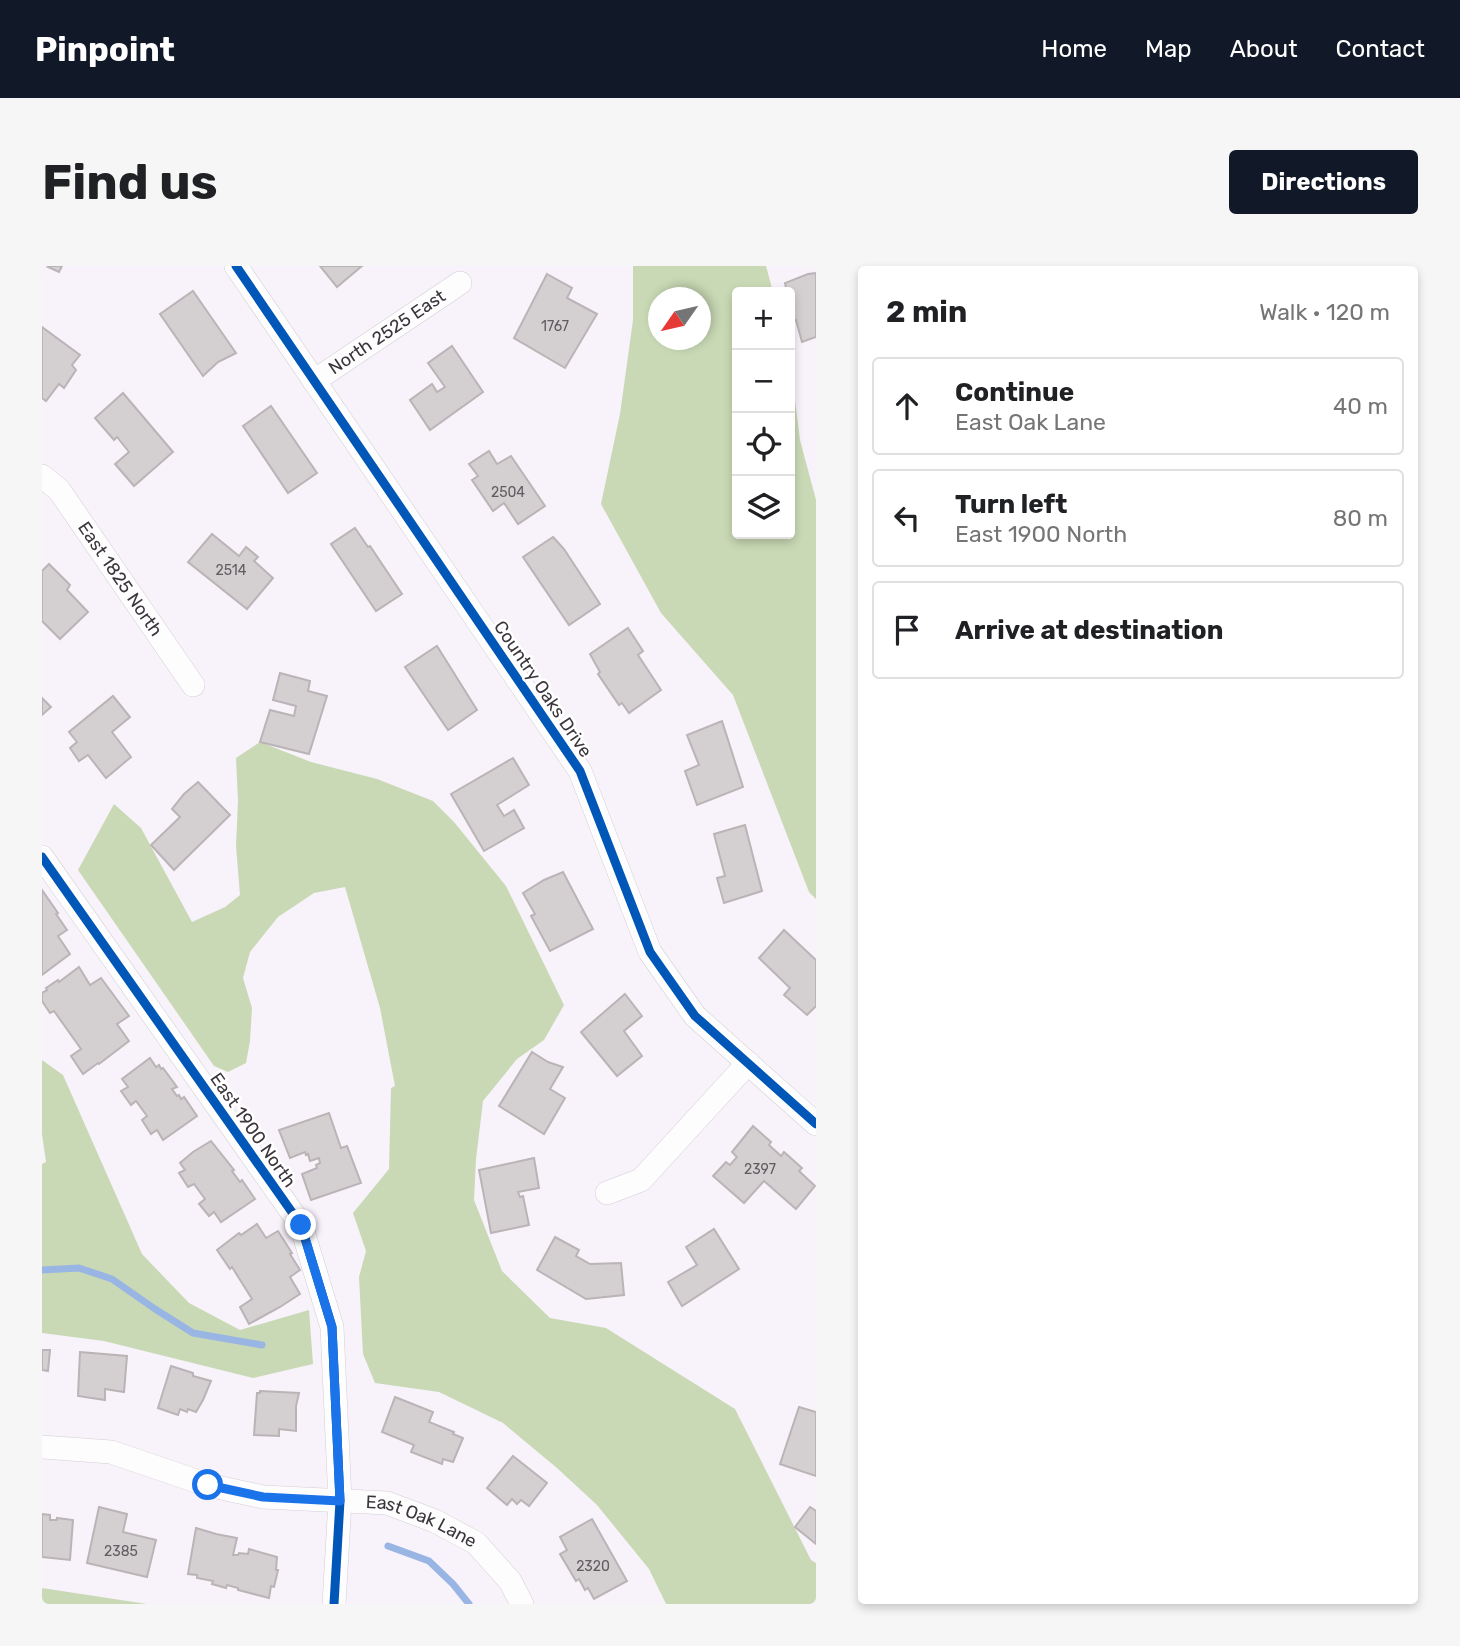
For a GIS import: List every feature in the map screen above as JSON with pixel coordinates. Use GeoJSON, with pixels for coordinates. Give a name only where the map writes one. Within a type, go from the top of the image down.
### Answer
{"type":"FeatureCollection","features":[{"type":"Feature","properties":{"kind":"street","name":"Country Oaks Drive"},"geometry":{"type":"LineString","coordinates":[[236,266],[580,771],[650,952],[695,1016],[816,1124]]}},
{"type":"Feature","properties":{"kind":"street","name":"North 2525 East"},"geometry":{"type":"LineString","coordinates":[[314,381],[460,283]]}},
{"type":"Feature","properties":{"kind":"street","name":"East 1825 North"},"geometry":{"type":"LineString","coordinates":[[42,476],[59,490],[193,685]]}},
{"type":"Feature","properties":{"kind":"street","name":"East 1900 North"},"geometry":{"type":"LineString","coordinates":[[42,857],[301,1225],[332,1327],[340,1501],[334,1604]]}},
{"type":"Feature","properties":{"kind":"street"},"geometry":{"type":"LineString","coordinates":[[607,1193],[641,1180],[748,1063]]}},
{"type":"Feature","properties":{"kind":"street","name":"East Oak Lane"},"geometry":{"type":"LineString","coordinates":[[42,1447],[111,1452],[208,1485],[263,1497],[387,1503],[435,1521],[476,1543],[510,1581],[522,1604]]}},
{"type":"Feature","properties":{"kind":"green space"},"geometry":{"type":"Polygon","coordinates":[[[633,266],[766,266],[772,287],[732,287],[732,539],[795,539],[795,400],[800,440],[816,500],[816,899],[809,892],[733,695],[661,613],[601,504],[620,414],[633,320],[633,266]]]}},
{"type":"Feature","properties":{"kind":"green space"},"geometry":{"type":"Polygon","coordinates":[[[260,742],[311,762],[377,779],[433,801],[454,822],[506,886],[564,1005],[544,1040],[517,1059],[483,1101],[474,1200],[502,1271],[550,1318],[606,1328],[735,1409],[811,1560],[816,1563],[816,1604],[666,1604],[649,1569],[597,1505],[503,1423],[439,1392],[375,1383],[363,1354],[359,1277],[366,1251],[353,1213],[389,1169],[391,1088],[395,1086],[380,1008],[345,887],[314,893],[278,917],[250,952],[243,978],[252,1008],[246,1063],[228,1072],[214,1066],[78,870],[114,804],[141,828],[192,922],[225,907],[240,895],[236,846],[236,758],[260,742]]]}},
{"type":"Feature","properties":{"kind":"green space"},"geometry":{"type":"Polygon","coordinates":[[[42,1060],[63,1075],[142,1254],[189,1303],[240,1330],[309,1310],[313,1364],[253,1378],[104,1341],[42,1333],[42,1164],[46,1162],[42,1134],[42,1060]]]}},
{"type":"Feature","properties":{"kind":"green space"},"geometry":{"type":"Polygon","coordinates":[[[42,1588],[147,1604],[42,1604],[42,1588]]]}},
{"type":"Feature","properties":{"kind":"building"},"geometry":{"type":"Polygon","coordinates":[[[46,266],[62,266],[59,272],[46,266]]]}},
{"type":"Feature","properties":{"kind":"building"},"geometry":{"type":"Polygon","coordinates":[[[320,266],[362,266],[337,287],[320,266]]]}},
{"type":"Feature","properties":{"kind":"building"},"geometry":{"type":"Polygon","coordinates":[[[816,273],[816,337],[802,342],[795,320],[795,287],[786,287],[785,283],[816,273]]]}},
{"type":"Feature","properties":{"kind":"building"},"geometry":{"type":"Polygon","coordinates":[[[547,274],[572,288],[567,298],[597,314],[565,368],[514,338],[547,274]]]}},
{"type":"Feature","properties":{"kind":"building"},"geometry":{"type":"Polygon","coordinates":[[[193,291],[236,353],[218,362],[203,376],[160,314],[193,291]]]}},
{"type":"Feature","properties":{"kind":"building"},"geometry":{"type":"Polygon","coordinates":[[[42,327],[80,355],[72,365],[76,370],[64,388],[59,384],[46,401],[42,398],[42,327]]]}},
{"type":"Feature","properties":{"kind":"building"},"geometry":{"type":"Polygon","coordinates":[[[452,346],[483,392],[430,430],[410,400],[432,384],[437,392],[445,387],[428,363],[452,346]]]}},
{"type":"Feature","properties":{"kind":"building"},"geometry":{"type":"Polygon","coordinates":[[[123,393],[173,452],[134,486],[115,464],[129,452],[117,437],[114,440],[95,418],[123,393]]]}},
{"type":"Feature","properties":{"kind":"building"},"geometry":{"type":"Polygon","coordinates":[[[271,406],[317,473],[288,493],[243,426],[271,406]]]}},
{"type":"Feature","properties":{"kind":"building"},"geometry":{"type":"Polygon","coordinates":[[[489,451],[497,464],[511,456],[545,506],[518,524],[504,503],[493,511],[472,480],[478,476],[469,464],[489,451]]]}},
{"type":"Feature","properties":{"kind":"building"},"geometry":{"type":"Polygon","coordinates":[[[355,528],[402,594],[376,611],[331,544],[355,528]]]}},
{"type":"Feature","properties":{"kind":"building"},"geometry":{"type":"Polygon","coordinates":[[[212,534],[239,556],[246,547],[258,557],[254,561],[273,578],[247,609],[188,562],[212,534]]]}},
{"type":"Feature","properties":{"kind":"building"},"geometry":{"type":"Polygon","coordinates":[[[553,537],[564,549],[600,604],[569,625],[523,557],[553,537]]]}},
{"type":"Feature","properties":{"kind":"building"},"geometry":{"type":"Polygon","coordinates":[[[49,564],[70,585],[67,590],[88,612],[60,639],[42,621],[42,571],[49,564]]]}},
{"type":"Feature","properties":{"kind":"building"},"geometry":{"type":"Polygon","coordinates":[[[628,628],[643,651],[638,655],[661,690],[629,713],[622,703],[619,705],[598,674],[600,672],[590,654],[628,628]]]}},
{"type":"Feature","properties":{"kind":"building"},"geometry":{"type":"Polygon","coordinates":[[[437,646],[477,710],[448,730],[405,667],[437,646]]]}},
{"type":"Feature","properties":{"kind":"building"},"geometry":{"type":"Polygon","coordinates":[[[280,673],[310,681],[308,691],[327,696],[309,754],[260,742],[270,710],[294,716],[296,706],[273,700],[280,673]]]}},
{"type":"Feature","properties":{"kind":"building"},"geometry":{"type":"Polygon","coordinates":[[[113,696],[130,717],[112,732],[131,757],[106,778],[88,755],[79,761],[70,748],[77,742],[69,732],[113,696]]]}},
{"type":"Feature","properties":{"kind":"building"},"geometry":{"type":"Polygon","coordinates":[[[42,698],[51,707],[42,715],[42,698]]]}},
{"type":"Feature","properties":{"kind":"building"},"geometry":{"type":"Polygon","coordinates":[[[722,721],[743,787],[697,805],[685,771],[699,765],[687,735],[722,721]]]}},
{"type":"Feature","properties":{"kind":"building"},"geometry":{"type":"Polygon","coordinates":[[[513,758],[529,785],[497,805],[504,816],[514,810],[524,828],[484,851],[451,794],[513,758]]]}},
{"type":"Feature","properties":{"kind":"building"},"geometry":{"type":"Polygon","coordinates":[[[198,782],[230,815],[174,870],[151,845],[180,817],[172,809],[198,782]]]}},
{"type":"Feature","properties":{"kind":"building"},"geometry":{"type":"Polygon","coordinates":[[[745,825],[762,891],[724,903],[717,878],[725,876],[714,834],[745,825]]]}},
{"type":"Feature","properties":{"kind":"building"},"geometry":{"type":"Polygon","coordinates":[[[563,872],[593,929],[550,951],[531,916],[535,914],[523,893],[563,872]]]}},
{"type":"Feature","properties":{"kind":"building"},"geometry":{"type":"Polygon","coordinates":[[[42,890],[67,930],[58,936],[70,954],[42,975],[42,890]]]}},
{"type":"Feature","properties":{"kind":"building"},"geometry":{"type":"Polygon","coordinates":[[[784,930],[816,960],[816,1006],[807,1015],[784,995],[790,988],[759,958],[784,930]]]}},
{"type":"Feature","properties":{"kind":"building"},"geometry":{"type":"Polygon","coordinates":[[[79,967],[90,985],[101,978],[129,1016],[117,1024],[129,1041],[83,1074],[71,1056],[81,1049],[54,1011],[50,1013],[42,1001],[42,993],[46,988],[79,967]]]}},
{"type":"Feature","properties":{"kind":"building"},"geometry":{"type":"Polygon","coordinates":[[[625,994],[642,1016],[624,1031],[642,1056],[617,1076],[581,1032],[625,994]]]}},
{"type":"Feature","properties":{"kind":"building"},"geometry":{"type":"Polygon","coordinates":[[[532,1052],[563,1067],[550,1089],[565,1098],[544,1134],[499,1106],[532,1052]]]}},
{"type":"Feature","properties":{"kind":"building"},"geometry":{"type":"Polygon","coordinates":[[[150,1058],[156,1067],[159,1065],[163,1068],[177,1087],[172,1089],[181,1099],[184,1097],[197,1116],[163,1140],[157,1130],[151,1134],[142,1120],[147,1116],[136,1101],[131,1105],[121,1091],[128,1087],[122,1079],[150,1058]]]}},
{"type":"Feature","properties":{"kind":"building"},"geometry":{"type":"Polygon","coordinates":[[[329,1113],[341,1148],[347,1146],[361,1183],[311,1200],[302,1174],[317,1168],[319,1158],[310,1161],[305,1152],[290,1158],[279,1130],[329,1113]]]}},
{"type":"Feature","properties":{"kind":"building"},"geometry":{"type":"Polygon","coordinates":[[[753,1126],[771,1142],[769,1145],[781,1156],[784,1152],[802,1168],[799,1171],[815,1186],[796,1209],[764,1181],[744,1203],[713,1176],[726,1162],[730,1165],[737,1157],[732,1152],[753,1126]]]}},
{"type":"Feature","properties":{"kind":"building"},"geometry":{"type":"Polygon","coordinates":[[[211,1141],[255,1199],[221,1222],[214,1212],[209,1216],[199,1204],[205,1199],[194,1184],[188,1187],[179,1173],[185,1170],[180,1163],[211,1141]]]}},
{"type":"Feature","properties":{"kind":"building"},"geometry":{"type":"Polygon","coordinates":[[[534,1158],[539,1188],[518,1192],[520,1197],[523,1196],[529,1225],[491,1233],[479,1170],[534,1158]]]}},
{"type":"Feature","properties":{"kind":"building"},"geometry":{"type":"Polygon","coordinates":[[[257,1224],[266,1238],[278,1231],[292,1253],[290,1254],[300,1270],[290,1277],[300,1294],[249,1324],[240,1307],[252,1299],[232,1267],[230,1269],[217,1250],[239,1233],[241,1235],[257,1224]]]}},
{"type":"Feature","properties":{"kind":"building"},"geometry":{"type":"Polygon","coordinates":[[[714,1229],[739,1269],[682,1306],[668,1282],[697,1265],[686,1247],[714,1229]]]}},
{"type":"Feature","properties":{"kind":"building"},"geometry":{"type":"Polygon","coordinates":[[[555,1237],[579,1250],[576,1256],[590,1264],[621,1263],[624,1295],[586,1299],[537,1270],[555,1237]]]}},
{"type":"Feature","properties":{"kind":"building"},"geometry":{"type":"Polygon","coordinates":[[[42,1350],[50,1350],[48,1371],[42,1370],[42,1350]]]}},
{"type":"Feature","properties":{"kind":"building"},"geometry":{"type":"Polygon","coordinates":[[[80,1352],[127,1356],[124,1392],[105,1389],[105,1400],[78,1396],[80,1352]]]}},
{"type":"Feature","properties":{"kind":"building"},"geometry":{"type":"Polygon","coordinates":[[[171,1366],[211,1381],[196,1412],[180,1409],[178,1415],[158,1408],[171,1366]]]}},
{"type":"Feature","properties":{"kind":"building"},"geometry":{"type":"Polygon","coordinates":[[[257,1393],[299,1393],[296,1431],[279,1429],[279,1436],[254,1435],[257,1393]]]}},
{"type":"Feature","properties":{"kind":"building"},"geometry":{"type":"Polygon","coordinates":[[[395,1397],[433,1412],[429,1422],[463,1438],[453,1462],[443,1459],[442,1464],[411,1452],[414,1445],[382,1432],[395,1397]]]}},
{"type":"Feature","properties":{"kind":"building"},"geometry":{"type":"Polygon","coordinates":[[[799,1407],[816,1412],[816,1476],[780,1464],[799,1407]]]}},
{"type":"Feature","properties":{"kind":"building"},"geometry":{"type":"Polygon","coordinates":[[[513,1456],[547,1483],[529,1506],[521,1500],[517,1504],[512,1499],[507,1505],[487,1488],[513,1456]]]}},
{"type":"Feature","properties":{"kind":"building"},"geometry":{"type":"Polygon","coordinates":[[[99,1507],[127,1514],[123,1532],[156,1540],[147,1577],[87,1563],[99,1507]]]}},
{"type":"Feature","properties":{"kind":"building"},"geometry":{"type":"Polygon","coordinates":[[[810,1507],[816,1511],[816,1544],[795,1527],[810,1507]]]}},
{"type":"Feature","properties":{"kind":"building"},"geometry":{"type":"Polygon","coordinates":[[[42,1514],[50,1515],[50,1520],[73,1520],[70,1560],[42,1557],[42,1514]]]}},
{"type":"Feature","properties":{"kind":"building"},"geometry":{"type":"Polygon","coordinates":[[[592,1519],[627,1581],[594,1599],[579,1579],[576,1581],[560,1554],[567,1550],[560,1537],[592,1519]]]}},
{"type":"Feature","properties":{"kind":"building"},"geometry":{"type":"Polygon","coordinates":[[[196,1528],[237,1538],[233,1555],[248,1554],[249,1549],[277,1557],[278,1570],[269,1598],[227,1585],[226,1588],[212,1584],[213,1581],[188,1574],[196,1528]]]}},
{"type":"Feature","properties":{"kind":"waterway"},"geometry":{"type":"LineString","coordinates":[[42,1270],[79,1268],[112,1279],[193,1333],[262,1345]]}},
{"type":"Feature","properties":{"kind":"waterway"},"geometry":{"type":"LineString","coordinates":[[388,1546],[429,1561],[469,1604]]}},
{"type":"Feature","properties":{"kind":"cycle path"},"geometry":{"type":"LineString","coordinates":[[236,266],[580,771],[650,952],[695,1016],[816,1124]]}},
{"type":"Feature","properties":{"kind":"cycle path"},"geometry":{"type":"LineString","coordinates":[[42,857],[301,1225],[332,1327],[340,1501],[334,1604]]}},
{"type":"Feature","properties":{"kind":"route"},"geometry":{"type":"LineString","coordinates":[[208,1485],[263,1497],[340,1501],[332,1327],[301,1225]]}}]}
